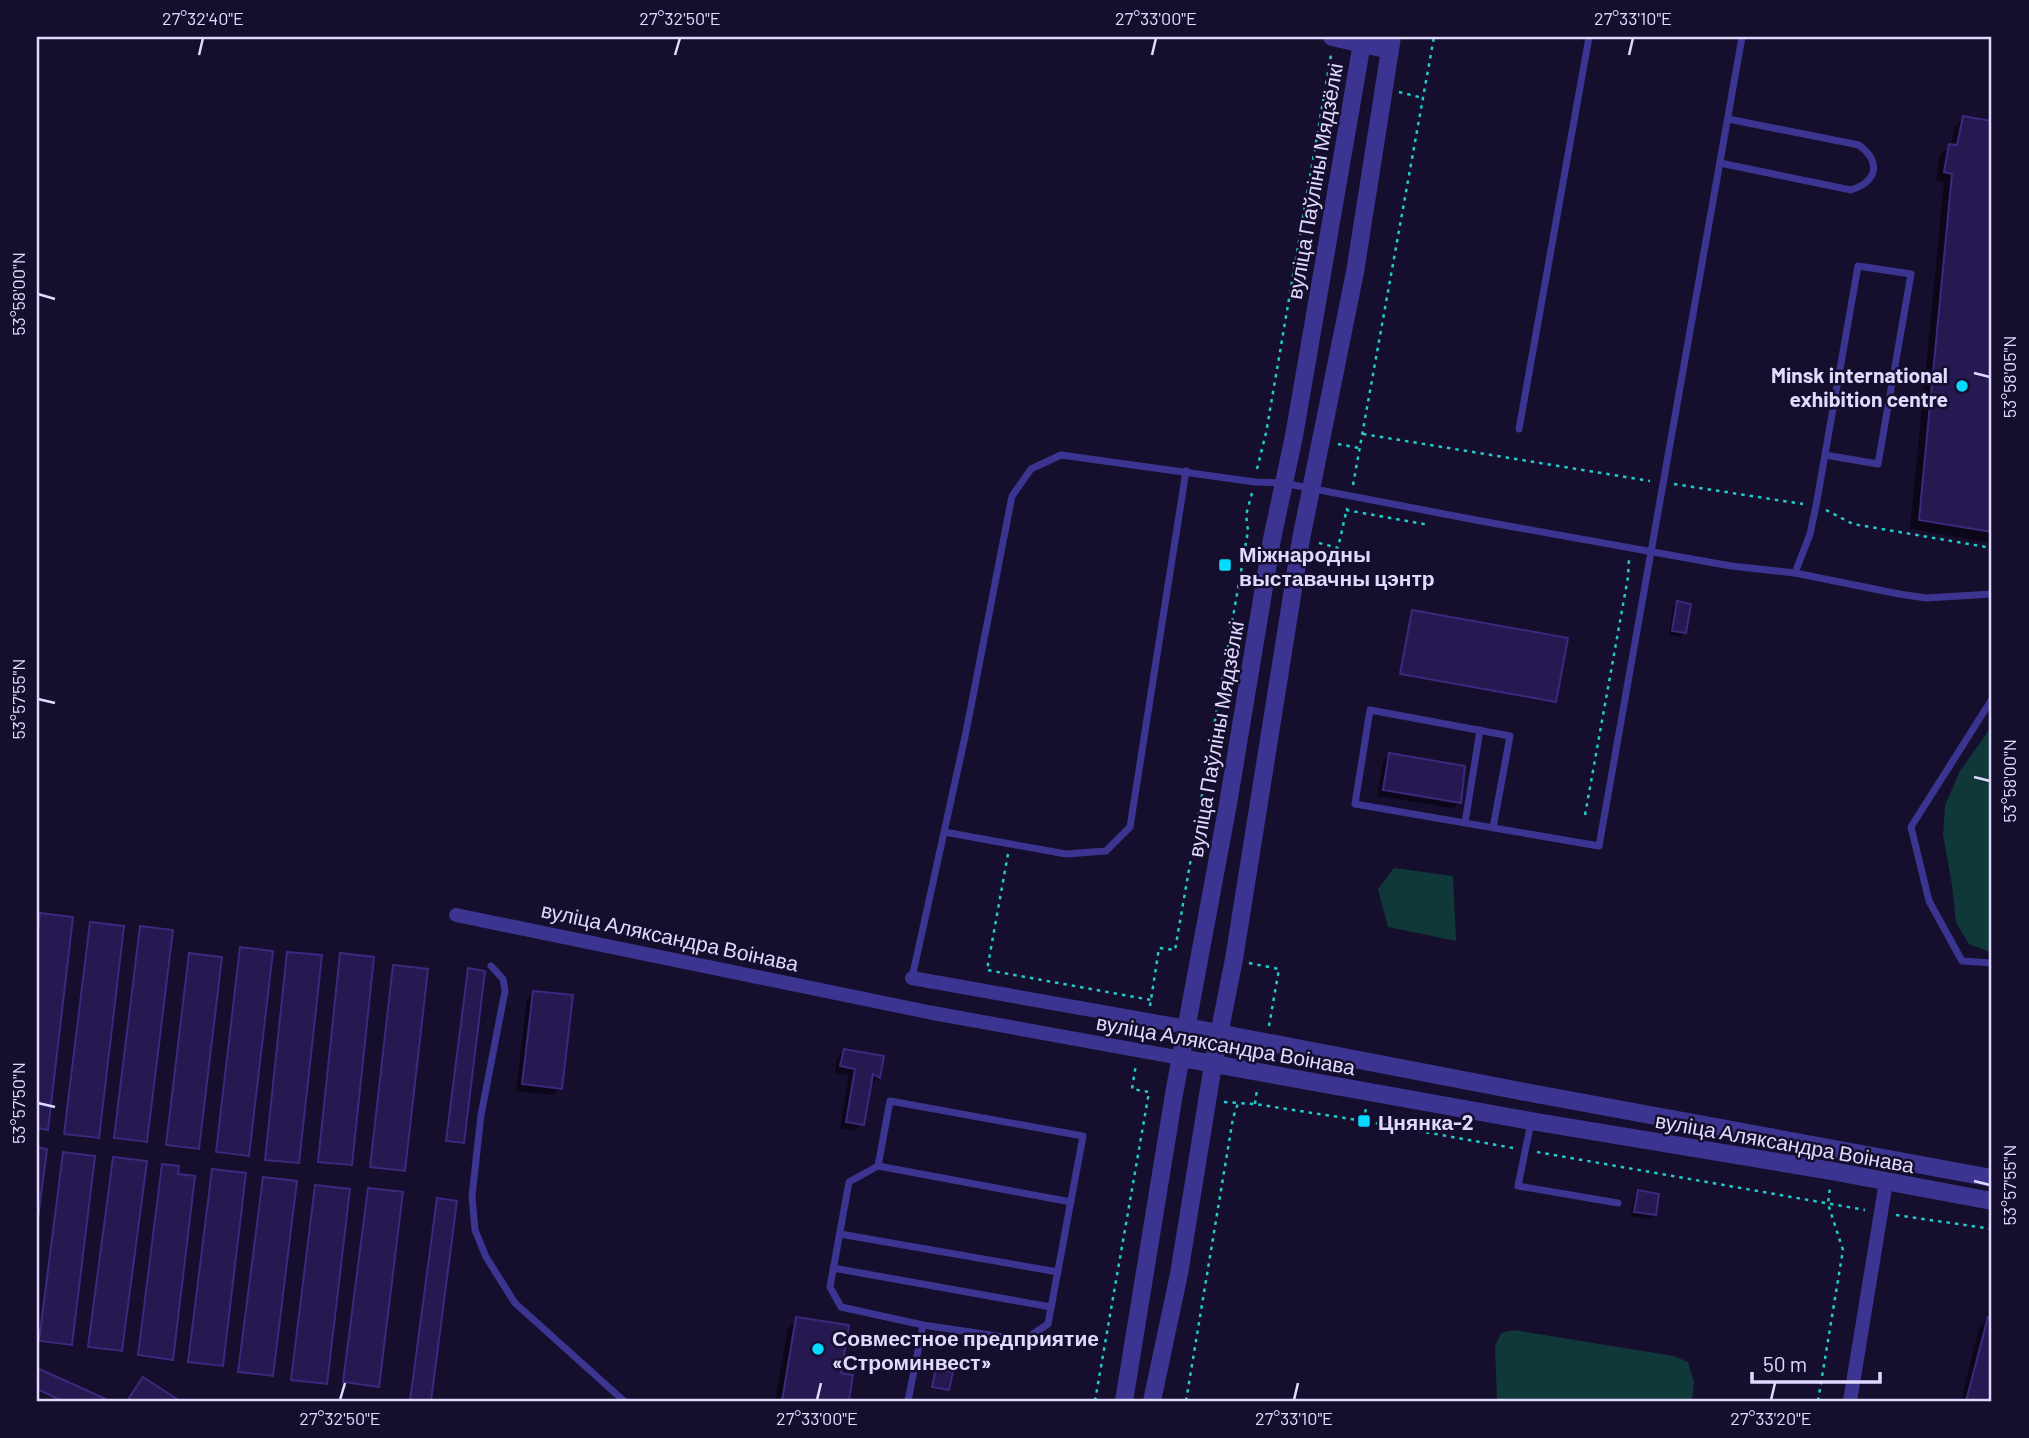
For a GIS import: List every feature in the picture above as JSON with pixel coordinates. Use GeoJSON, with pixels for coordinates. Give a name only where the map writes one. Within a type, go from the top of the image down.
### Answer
{"type":"FeatureCollection","features":[{"type":"Feature","properties":{"kind":"street"},"geometry":{"type":"LineString","coordinates":[[1152,1401],[1179,1274],[1213,1065],[1234,959],[1301,539],[1355,272],[1391,43],[1333,37]]}},
{"type":"Feature","properties":{"kind":"street","name":"вуліца Паўліны Мядзёлкі"},"geometry":{"type":"LineString","coordinates":[[1124,1401],[1181,1058],[1228,804],[1272,538],[1294,436],[1362,40]]}},
{"type":"Feature","properties":{"kind":"street","name":"вуліца Аляксандра Воінава"},"geometry":{"type":"LineString","coordinates":[[456,915],[933,1013],[1213,1065],[1992,1201]]}},
{"type":"Feature","properties":{"kind":"street","name":"вуліца Аляксандра Воінава"},"geometry":{"type":"LineString","coordinates":[[912,978],[1992,1178]]}},
{"type":"Feature","properties":{"kind":"street"},"geometry":{"type":"LineString","coordinates":[[1803,1168],[1807,1144]]}},
{"type":"Feature","properties":{"kind":"street"},"geometry":{"type":"LineString","coordinates":[[1850,1401],[1886,1182]]}},
{"type":"Feature","properties":{"kind":"lane"},"geometry":{"type":"LineString","coordinates":[[1519,429],[1589,37]]}},
{"type":"Feature","properties":{"kind":"lane"},"geometry":{"type":"LineString","coordinates":[[1493,828],[1510,736],[1370,710],[1355,804],[1493,828],[1599,846],[1742,37]]}},
{"type":"Feature","properties":{"kind":"lane"},"geometry":{"type":"LineString","coordinates":[[1720,163],[1851,190],[1863,186],[1871,178],[1874,164],[1869,153],[1859,145],[1728,119]]}},
{"type":"Feature","properties":{"kind":"lane"},"geometry":{"type":"LineString","coordinates":[[1795,573],[1810,534],[1816,506],[1858,266],[1911,274],[1878,464],[1825,455]]}},
{"type":"Feature","properties":{"kind":"lane"},"geometry":{"type":"LineString","coordinates":[[912,978],[1012,496],[1031,469],[1061,455],[1255,482],[1283,483],[1731,566],[1795,573],[1926,598],[1992,594]]}},
{"type":"Feature","properties":{"kind":"lane"},"geometry":{"type":"LineString","coordinates":[[944,832],[1066,853],[1106,851],[1130,827],[1186,471]]}},
{"type":"Feature","properties":{"kind":"lane"},"geometry":{"type":"LineString","coordinates":[[1992,698],[1911,827],[1928,901],[1962,961],[1992,963]]}},
{"type":"Feature","properties":{"kind":"lane"},"geometry":{"type":"LineString","coordinates":[[1465,823],[1480,730]]}},
{"type":"Feature","properties":{"kind":"lane"},"geometry":{"type":"LineString","coordinates":[[491,966],[503,979],[505,991],[481,1115],[472,1196],[475,1230],[486,1257],[515,1304],[624,1401]]}},
{"type":"Feature","properties":{"kind":"lane"},"geometry":{"type":"LineString","coordinates":[[878,1166],[890,1101],[1083,1136],[1071,1202],[1058,1272],[1048,1324],[1024,1340],[923,1325],[841,1307],[830,1287],[849,1182],[878,1166],[1071,1202]]}},
{"type":"Feature","properties":{"kind":"lane"},"geometry":{"type":"LineString","coordinates":[[1531,1121],[1518,1186],[1618,1203]]}},
{"type":"Feature","properties":{"kind":"lane"},"geometry":{"type":"LineString","coordinates":[[839,1234],[1058,1272]]}},
{"type":"Feature","properties":{"kind":"lane"},"geometry":{"type":"LineString","coordinates":[[833,1268],[1051,1307]]}},
{"type":"Feature","properties":{"kind":"lane"},"geometry":{"type":"LineString","coordinates":[[908,1401],[923,1325]]}},
{"type":"Feature","properties":{"kind":"path"},"geometry":{"type":"LineString","coordinates":[[1148,1020],[1159,948],[1175,950],[1248,531],[1246,515],[1266,433],[1333,37]]}},
{"type":"Feature","properties":{"kind":"path"},"geometry":{"type":"LineString","coordinates":[[1301,539],[1338,548],[1363,434],[1434,37]]}},
{"type":"Feature","properties":{"kind":"path"},"geometry":{"type":"LineString","coordinates":[[1363,434],[1816,506],[1853,524],[1992,548]]}},
{"type":"Feature","properties":{"kind":"path"},"geometry":{"type":"LineString","coordinates":[[1585,815],[1629,559]]}},
{"type":"Feature","properties":{"kind":"path"},"geometry":{"type":"LineString","coordinates":[[1009,844],[987,970],[1151,1000]]}},
{"type":"Feature","properties":{"kind":"path"},"geometry":{"type":"LineString","coordinates":[[1234,959],[1279,969],[1268,1027],[1275,1030]]}},
{"type":"Feature","properties":{"kind":"path"},"geometry":{"type":"LineString","coordinates":[[1095,1401],[1149,1092],[1132,1089],[1138,1051]]}},
{"type":"Feature","properties":{"kind":"path"},"geometry":{"type":"LineString","coordinates":[[1186,1401],[1233,1118],[1238,1103],[1364,1121],[1880,1213],[1992,1229]]}},
{"type":"Feature","properties":{"kind":"path"},"geometry":{"type":"LineString","coordinates":[[1818,1401],[1843,1250],[1828,1204]]}},
{"type":"Feature","properties":{"kind":"green space"},"geometry":{"type":"Polygon","coordinates":[[[1992,726],[1992,953],[1969,944],[1956,923],[1943,835],[1945,805],[1960,771],[1992,726]]]}},
{"type":"Feature","properties":{"kind":"green space"},"geometry":{"type":"Polygon","coordinates":[[[1394,868],[1453,876],[1456,941],[1388,927],[1378,889],[1394,868]]]}},
{"type":"Feature","properties":{"kind":"green space"},"geometry":{"type":"Polygon","coordinates":[[[1514,1330],[1674,1356],[1688,1362],[1694,1382],[1692,1401],[1497,1401],[1495,1346],[1501,1333],[1514,1330]]]}},
{"type":"Feature","properties":{"kind":"building","name":"Minsk international exhibition centre"},"geometry":{"type":"Polygon","coordinates":[[[1963,116],[1992,121],[1992,532],[1919,520],[1952,174],[1944,172],[1949,144],[1957,145],[1963,116]]]}},
{"type":"Feature","properties":{"kind":"building"},"geometry":{"type":"Polygon","coordinates":[[[1677,601],[1691,604],[1686,633],[1672,631],[1677,601]]]}},
{"type":"Feature","properties":{"kind":"building"},"geometry":{"type":"Polygon","coordinates":[[[1412,610],[1568,638],[1556,702],[1400,674],[1412,610]]]}},
{"type":"Feature","properties":{"kind":"building"},"geometry":{"type":"Polygon","coordinates":[[[1389,753],[1465,766],[1461,803],[1383,790],[1389,753]]]}},
{"type":"Feature","properties":{"kind":"building"},"geometry":{"type":"Polygon","coordinates":[[[40,913],[73,917],[48,1130],[37,1128],[37,938],[40,913]]]}},
{"type":"Feature","properties":{"kind":"building"},"geometry":{"type":"Polygon","coordinates":[[[90,922],[124,926],[99,1138],[64,1134],[90,922]]]}},
{"type":"Feature","properties":{"kind":"building"},"geometry":{"type":"Polygon","coordinates":[[[140,926],[173,930],[147,1142],[114,1138],[140,926]]]}},
{"type":"Feature","properties":{"kind":"building"},"geometry":{"type":"Polygon","coordinates":[[[240,947],[273,951],[249,1156],[216,1152],[240,947]]]}},
{"type":"Feature","properties":{"kind":"building"},"geometry":{"type":"Polygon","coordinates":[[[287,952],[322,955],[299,1163],[265,1160],[287,952]]]}},
{"type":"Feature","properties":{"kind":"building"},"geometry":{"type":"Polygon","coordinates":[[[189,953],[222,957],[199,1149],[166,1145],[189,953]]]}},
{"type":"Feature","properties":{"kind":"building"},"geometry":{"type":"Polygon","coordinates":[[[340,953],[374,957],[352,1165],[318,1162],[340,953]]]}},
{"type":"Feature","properties":{"kind":"building"},"geometry":{"type":"Polygon","coordinates":[[[393,965],[428,969],[405,1171],[370,1167],[393,965]]]}},
{"type":"Feature","properties":{"kind":"building"},"geometry":{"type":"Polygon","coordinates":[[[468,968],[485,971],[464,1143],[446,1141],[468,968]]]}},
{"type":"Feature","properties":{"kind":"building"},"geometry":{"type":"Polygon","coordinates":[[[533,991],[573,995],[562,1089],[522,1084],[533,991]]]}},
{"type":"Feature","properties":{"kind":"building"},"geometry":{"type":"Polygon","coordinates":[[[844,1049],[884,1056],[880,1078],[873,1074],[864,1125],[846,1122],[855,1069],[840,1066],[844,1049]]]}},
{"type":"Feature","properties":{"kind":"building"},"geometry":{"type":"Polygon","coordinates":[[[37,1147],[47,1149],[37,1226],[37,1147]]]}},
{"type":"Feature","properties":{"kind":"building"},"geometry":{"type":"Polygon","coordinates":[[[63,1152],[95,1156],[72,1345],[39,1341],[63,1152]]]}},
{"type":"Feature","properties":{"kind":"building"},"geometry":{"type":"Polygon","coordinates":[[[113,1157],[147,1161],[122,1351],[88,1347],[113,1157]]]}},
{"type":"Feature","properties":{"kind":"building"},"geometry":{"type":"Polygon","coordinates":[[[162,1164],[179,1166],[178,1174],[195,1176],[173,1360],[138,1355],[162,1164]]]}},
{"type":"Feature","properties":{"kind":"building"},"geometry":{"type":"Polygon","coordinates":[[[212,1169],[246,1173],[223,1366],[188,1362],[212,1169]]]}},
{"type":"Feature","properties":{"kind":"building"},"geometry":{"type":"Polygon","coordinates":[[[263,1177],[297,1181],[273,1376],[238,1372],[263,1177]]]}},
{"type":"Feature","properties":{"kind":"building"},"geometry":{"type":"Polygon","coordinates":[[[315,1185],[350,1189],[327,1384],[291,1380],[315,1185]]]}},
{"type":"Feature","properties":{"kind":"building"},"geometry":{"type":"Polygon","coordinates":[[[368,1188],[403,1192],[379,1387],[343,1382],[368,1188]]]}},
{"type":"Feature","properties":{"kind":"building"},"geometry":{"type":"Polygon","coordinates":[[[1638,1190],[1659,1194],[1656,1215],[1634,1212],[1638,1190]]]}},
{"type":"Feature","properties":{"kind":"building"},"geometry":{"type":"Polygon","coordinates":[[[437,1198],[457,1201],[431,1401],[410,1401],[437,1198]]]}},
{"type":"Feature","properties":{"kind":"building","name":"Совместное предприятие «Строминвест»"},"geometry":{"type":"Polygon","coordinates":[[[796,1317],[849,1325],[841,1373],[853,1375],[849,1401],[782,1401],[796,1317]]]}},
{"type":"Feature","properties":{"kind":"building"},"geometry":{"type":"Polygon","coordinates":[[[1988,1317],[1992,1318],[1992,1401],[1966,1401],[1988,1317]]]}},
{"type":"Feature","properties":{"kind":"building"},"geometry":{"type":"Polygon","coordinates":[[[37,1368],[108,1401],[62,1401],[37,1389],[37,1368]]]}},
{"type":"Feature","properties":{"kind":"building"},"geometry":{"type":"Polygon","coordinates":[[[936,1369],[953,1372],[949,1390],[932,1387],[936,1369]]]}},
{"type":"Feature","properties":{"kind":"building"},"geometry":{"type":"Polygon","coordinates":[[[143,1377],[180,1401],[127,1401],[143,1377]]]}},
{"type":"Feature","properties":{"kind":"place","name":"Minsk international exhibition centre"},"geometry":{"type":"Point","coordinates":[1962,386]}},
{"type":"Feature","properties":{"kind":"place","name":"Міжнародны выставачны цэнтр"},"geometry":{"type":"Point","coordinates":[1225,565]}},
{"type":"Feature","properties":{"kind":"place","name":"Цнянка-2"},"geometry":{"type":"Point","coordinates":[1364,1121]}},
{"type":"Feature","properties":{"kind":"place","name":"Совместное предприятие «Строминвест»"},"geometry":{"type":"Point","coordinates":[818,1349]}}]}
